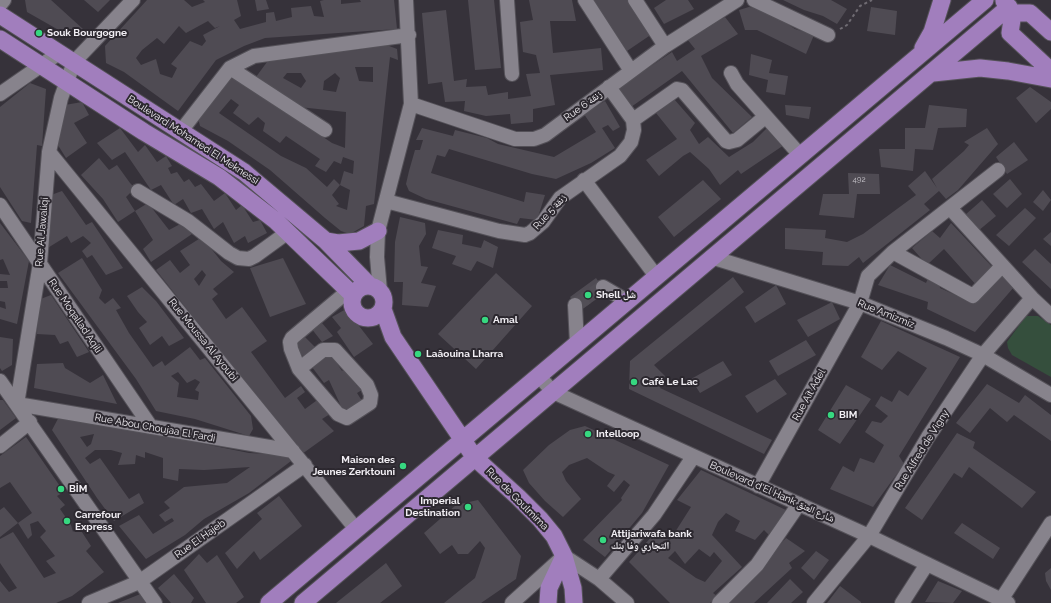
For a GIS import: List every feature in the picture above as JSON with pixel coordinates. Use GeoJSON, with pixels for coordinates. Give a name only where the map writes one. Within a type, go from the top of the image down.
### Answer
{"type":"FeatureCollection","features":[{"type":"Feature","properties":{"kind":"main road"},"geometry":{"type":"LineString","coordinates":[[919,55],[932,32],[942,0]]}},
{"type":"Feature","properties":{"kind":"main road"},"geometry":{"type":"LineString","coordinates":[[269,603],[985,0]]}},
{"type":"Feature","properties":{"kind":"main road"},"geometry":{"type":"LineString","coordinates":[[1008,7],[1030,13],[1051,32]]}},
{"type":"Feature","properties":{"kind":"main road"},"geometry":{"type":"LineString","coordinates":[[1008,7],[1010,33],[1051,71]]}},
{"type":"Feature","properties":{"kind":"main road"},"geometry":{"type":"LineString","coordinates":[[303,603],[554,392],[711,257],[932,73],[1008,7]]}},
{"type":"Feature","properties":{"kind":"main road","name":"Boulevard Mohamed El Meknessi"},"geometry":{"type":"LineString","coordinates":[[0,15],[256,180],[326,242],[374,288]]}},
{"type":"Feature","properties":{"kind":"main road","name":"Boulevard Mohamed El Meknessi"},"geometry":{"type":"LineString","coordinates":[[0,39],[66,80],[144,132],[219,177],[250,200],[288,232],[350,293]]}},
{"type":"Feature","properties":{"kind":"main road"},"geometry":{"type":"LineString","coordinates":[[932,73],[980,68],[1014,72],[1051,79]]}},
{"type":"Feature","properties":{"kind":"main road"},"geometry":{"type":"LineString","coordinates":[[326,242],[338,243],[359,241],[378,230]]}},
{"type":"Feature","properties":{"kind":"main road"},"geometry":{"type":"LineString","coordinates":[[394,337],[368,319],[356,314],[352,308],[350,293],[363,286],[374,288],[384,297],[383,309],[394,337],[461,440]]}},
{"type":"Feature","properties":{"kind":"main road"},"geometry":{"type":"LineString","coordinates":[[368,319],[374,318],[383,309]]}},
{"type":"Feature","properties":{"kind":"main road","name":"Rue de Goulmima"},"geometry":{"type":"LineString","coordinates":[[461,440],[475,458],[540,519],[554,536],[564,556]]}},
{"type":"Feature","properties":{"kind":"main road"},"geometry":{"type":"LineString","coordinates":[[548,603],[549,588],[564,556]]}},
{"type":"Feature","properties":{"kind":"main road"},"geometry":{"type":"LineString","coordinates":[[564,556],[573,588],[574,603]]}},
{"type":"Feature","properties":{"kind":"street"},"geometry":{"type":"LineString","coordinates":[[0,4],[4,0]]}},
{"type":"Feature","properties":{"kind":"street","name":"Rue Al Jawaliqi"},"geometry":{"type":"LineString","coordinates":[[17,404],[40,263],[49,152],[55,120],[66,80],[74,62],[133,0]]}},
{"type":"Feature","properties":{"kind":"street"},"geometry":{"type":"LineString","coordinates":[[374,288],[378,270],[378,230],[411,104],[409,35],[406,0]]}},
{"type":"Feature","properties":{"kind":"street"},"geometry":{"type":"LineString","coordinates":[[507,0],[512,74]]}},
{"type":"Feature","properties":{"kind":"street"},"geometry":{"type":"LineString","coordinates":[[585,0],[631,71]]}},
{"type":"Feature","properties":{"kind":"street"},"geometry":{"type":"LineString","coordinates":[[635,0],[665,46]]}},
{"type":"Feature","properties":{"kind":"street","name":"Rue 6 زنقة"},"geometry":{"type":"LineString","coordinates":[[411,104],[516,140],[526,140],[544,135],[665,46],[737,0]]}},
{"type":"Feature","properties":{"kind":"street"},"geometry":{"type":"LineString","coordinates":[[754,0],[828,35]]}},
{"type":"Feature","properties":{"kind":"street"},"geometry":{"type":"LineString","coordinates":[[181,131],[230,68],[254,56],[409,35]]}},
{"type":"Feature","properties":{"kind":"street"},"geometry":{"type":"LineString","coordinates":[[0,94],[59,53]]}},
{"type":"Feature","properties":{"kind":"street"},"geometry":{"type":"LineString","coordinates":[[230,68],[325,130]]}},
{"type":"Feature","properties":{"kind":"street"},"geometry":{"type":"LineString","coordinates":[[731,73],[737,84],[800,155]]}},
{"type":"Feature","properties":{"kind":"street"},"geometry":{"type":"LineString","coordinates":[[609,87],[633,120],[677,89],[682,90],[726,141],[729,142],[736,140],[765,117]]}},
{"type":"Feature","properties":{"kind":"street","name":"Rue 5 زنقة"},"geometry":{"type":"LineString","coordinates":[[386,201],[499,231],[525,235],[537,228],[560,198],[620,156],[628,147],[634,130],[633,120]]}},
{"type":"Feature","properties":{"kind":"street","name":"Rue Moussa Al Ayoubi"},"geometry":{"type":"LineString","coordinates":[[49,152],[356,529]]}},
{"type":"Feature","properties":{"kind":"street","name":"Rue Aït Adel"},"geometry":{"type":"LineString","coordinates":[[758,486],[860,303],[868,276],[893,252],[998,170]]}},
{"type":"Feature","properties":{"kind":"street"},"geometry":{"type":"LineString","coordinates":[[584,180],[656,276]]}},
{"type":"Feature","properties":{"kind":"street"},"geometry":{"type":"LineString","coordinates":[[138,191],[188,221],[229,253],[238,258],[249,259],[255,256],[288,232]]}},
{"type":"Feature","properties":{"kind":"street","name":"Rue Moqallad Aqili"},"geometry":{"type":"LineString","coordinates":[[0,205],[151,427]]}},
{"type":"Feature","properties":{"kind":"street"},"geometry":{"type":"LineString","coordinates":[[950,208],[1002,266],[1051,316]]}},
{"type":"Feature","properties":{"kind":"street"},"geometry":{"type":"LineString","coordinates":[[893,252],[973,296],[1002,266]]}},
{"type":"Feature","properties":{"kind":"street","name":"Rue Amizmiz"},"geometry":{"type":"LineString","coordinates":[[711,257],[860,303],[984,355],[1051,395]]}},
{"type":"Feature","properties":{"kind":"street"},"geometry":{"type":"LineString","coordinates":[[602,287],[627,301]]}},
{"type":"Feature","properties":{"kind":"street"},"geometry":{"type":"LineString","coordinates":[[299,369],[323,350],[336,350],[367,385],[371,395],[370,403],[347,418],[338,414],[299,369],[292,354],[290,342],[292,338],[350,293]]}},
{"type":"Feature","properties":{"kind":"street","name":"Rue Alfred de Vigny"},"geometry":{"type":"LineString","coordinates":[[814,603],[869,536],[928,437],[984,355],[1032,298]]}},
{"type":"Feature","properties":{"kind":"street"},"geometry":{"type":"LineString","coordinates":[[575,305],[577,344]]}},
{"type":"Feature","properties":{"kind":"street","name":"Boulevard d'El Hank شارع العنق"},"geometry":{"type":"LineString","coordinates":[[539,376],[554,392],[693,457],[869,536],[1003,602]]}},
{"type":"Feature","properties":{"kind":"street"},"geometry":{"type":"LineString","coordinates":[[2,387],[30,422],[139,582],[155,603]]}},
{"type":"Feature","properties":{"kind":"street","name":"Rue Abou Choujaa El Fardi"},"geometry":{"type":"LineString","coordinates":[[17,404],[293,451]]}},
{"type":"Feature","properties":{"kind":"street"},"geometry":{"type":"LineString","coordinates":[[0,446],[30,422]]}},
{"type":"Feature","properties":{"kind":"street"},"geometry":{"type":"LineString","coordinates":[[598,579],[654,515],[693,457]]}},
{"type":"Feature","properties":{"kind":"street","name":"Rue El Hajeb"},"geometry":{"type":"LineString","coordinates":[[89,603],[139,582],[305,466]]}},
{"type":"Feature","properties":{"kind":"street"},"geometry":{"type":"LineString","coordinates":[[719,603],[757,565],[799,504]]}},
{"type":"Feature","properties":{"kind":"street"},"geometry":{"type":"LineString","coordinates":[[1003,602],[1050,525]]}},
{"type":"Feature","properties":{"kind":"street"},"geometry":{"type":"LineString","coordinates":[[512,603],[564,556]]}},
{"type":"Feature","properties":{"kind":"street","name":"Rue de Goulmima"},"geometry":{"type":"LineString","coordinates":[[564,556],[598,579],[627,603]]}},
{"type":"Feature","properties":{"kind":"street"},"geometry":{"type":"LineString","coordinates":[[902,603],[928,564]]}},
{"type":"Feature","properties":{"kind":"path"},"geometry":{"type":"LineString","coordinates":[[828,35],[847,25],[860,6],[872,0]]}},
{"type":"Feature","properties":{"kind":"green space"},"geometry":{"type":"Polygon","coordinates":[[[1026,316],[1038,316],[1051,325],[1051,377],[1012,355],[1008,348],[1007,342],[1026,316]]]}},
{"type":"Feature","properties":{"kind":"building"},"geometry":{"type":"Polygon","coordinates":[[[25,0],[51,0],[83,29],[71,37],[27,12],[25,0]]]}},
{"type":"Feature","properties":{"kind":"building"},"geometry":{"type":"Polygon","coordinates":[[[84,0],[110,0],[98,12],[84,0]]]}},
{"type":"Feature","properties":{"kind":"building"},"geometry":{"type":"Polygon","coordinates":[[[147,0],[184,0],[192,7],[205,2],[203,0],[237,0],[241,16],[234,20],[240,29],[266,22],[266,13],[274,12],[276,21],[292,17],[291,8],[311,6],[314,16],[324,17],[320,1],[324,0],[341,0],[341,4],[361,2],[360,0],[394,0],[397,29],[265,38],[244,46],[216,60],[178,111],[124,72],[106,63],[105,46],[147,0]],[[208,21],[186,33],[179,26],[164,44],[157,38],[142,50],[136,58],[141,65],[156,59],[160,74],[172,78],[177,68],[171,64],[190,41],[202,46],[206,41],[203,35],[220,26],[215,28],[208,21]]]}},
{"type":"Feature","properties":{"kind":"building"},"geometry":{"type":"Polygon","coordinates":[[[255,0],[266,0],[269,9],[257,11],[255,0]]]}},
{"type":"Feature","properties":{"kind":"building"},"geometry":{"type":"Polygon","coordinates":[[[468,0],[494,0],[501,68],[475,70],[468,0]]]}},
{"type":"Feature","properties":{"kind":"building"},"geometry":{"type":"Polygon","coordinates":[[[529,0],[572,0],[576,21],[550,21],[553,53],[601,48],[603,70],[550,75],[555,105],[533,109],[533,122],[511,124],[510,114],[486,116],[464,111],[465,101],[445,102],[442,82],[428,84],[422,13],[446,10],[454,81],[467,79],[466,87],[486,86],[488,95],[508,92],[508,99],[531,96],[526,74],[540,73],[536,55],[523,52],[520,22],[533,20],[529,0]]]}},
{"type":"Feature","properties":{"kind":"building"},"geometry":{"type":"Polygon","coordinates":[[[593,0],[628,0],[652,34],[627,51],[593,0]]]}},
{"type":"Feature","properties":{"kind":"building"},"geometry":{"type":"Polygon","coordinates":[[[666,0],[688,0],[694,9],[664,24],[654,8],[666,0]]]}},
{"type":"Feature","properties":{"kind":"building"},"geometry":{"type":"Polygon","coordinates":[[[783,0],[831,0],[847,9],[837,24],[823,16],[804,10],[783,0]]]}},
{"type":"Feature","properties":{"kind":"building"},"geometry":{"type":"Polygon","coordinates":[[[749,7],[766,10],[795,29],[814,35],[806,54],[757,30],[745,30],[739,10],[749,7]]]}},
{"type":"Feature","properties":{"kind":"building"},"geometry":{"type":"Polygon","coordinates":[[[871,7],[897,11],[895,35],[867,31],[871,7]]]}},
{"type":"Feature","properties":{"kind":"building"},"geometry":{"type":"Polygon","coordinates":[[[725,17],[738,34],[701,56],[712,78],[752,117],[733,133],[682,71],[631,107],[617,89],[672,52],[677,61],[695,49],[687,39],[725,17]]]}},
{"type":"Feature","properties":{"kind":"building"},"geometry":{"type":"Polygon","coordinates":[[[384,44],[397,49],[398,60],[390,57],[374,204],[366,206],[364,226],[350,234],[341,231],[270,170],[228,141],[200,126],[198,118],[225,81],[234,77],[332,143],[345,148],[346,112],[299,107],[256,77],[267,62],[274,56],[358,50],[384,44]],[[355,67],[359,81],[373,82],[373,67],[355,67]],[[287,73],[283,78],[301,88],[306,81],[301,73],[287,73]],[[335,73],[324,81],[323,90],[336,92],[340,78],[335,73]],[[231,99],[219,113],[281,156],[306,168],[327,187],[334,179],[340,185],[344,171],[353,174],[354,161],[343,157],[341,164],[334,161],[326,172],[315,166],[320,159],[286,136],[280,143],[263,131],[265,123],[258,117],[249,125],[233,113],[239,105],[231,99]],[[340,185],[332,195],[339,204],[336,206],[347,210],[350,190],[340,185]]]}},
{"type":"Feature","properties":{"kind":"building"},"geometry":{"type":"Polygon","coordinates":[[[751,54],[772,60],[769,73],[788,76],[785,95],[766,92],[768,80],[749,75],[751,54]]]}},
{"type":"Feature","properties":{"kind":"building"},"geometry":{"type":"Polygon","coordinates":[[[30,83],[46,89],[42,146],[37,145],[31,223],[22,221],[0,187],[0,107],[30,83]]]}},
{"type":"Feature","properties":{"kind":"building"},"geometry":{"type":"Polygon","coordinates":[[[1030,87],[1051,102],[1051,109],[1036,123],[1016,98],[1030,87]]]}},
{"type":"Feature","properties":{"kind":"building"},"geometry":{"type":"Polygon","coordinates":[[[674,99],[695,123],[690,130],[699,144],[708,137],[729,157],[753,142],[769,126],[784,145],[741,174],[738,170],[720,185],[709,169],[690,152],[659,176],[646,160],[677,139],[656,113],[674,99]]]}},
{"type":"Feature","properties":{"kind":"building"},"geometry":{"type":"Polygon","coordinates":[[[605,101],[620,127],[613,131],[608,125],[602,128],[615,148],[591,163],[556,179],[532,174],[449,149],[445,157],[437,155],[431,173],[524,202],[526,192],[545,195],[537,220],[520,218],[517,224],[426,199],[409,191],[406,184],[415,150],[420,150],[423,140],[416,140],[422,128],[453,136],[455,130],[487,138],[498,144],[554,157],[596,132],[584,114],[605,101]]]}},
{"type":"Feature","properties":{"kind":"building"},"geometry":{"type":"Polygon","coordinates":[[[82,102],[89,115],[74,123],[87,143],[66,158],[56,142],[65,105],[82,102]]]}},
{"type":"Feature","properties":{"kind":"building"},"geometry":{"type":"Polygon","coordinates":[[[785,105],[811,107],[809,119],[786,115],[785,105]]]}},
{"type":"Feature","properties":{"kind":"building"},"geometry":{"type":"Polygon","coordinates":[[[929,105],[967,109],[966,127],[938,128],[933,150],[915,149],[913,171],[881,167],[879,149],[905,149],[905,128],[925,128],[929,105]]]}},
{"type":"Feature","properties":{"kind":"building"},"geometry":{"type":"Polygon","coordinates":[[[120,128],[138,152],[145,145],[157,162],[166,156],[172,166],[168,168],[171,174],[177,172],[184,182],[189,179],[195,187],[201,184],[214,201],[225,193],[236,210],[242,205],[253,222],[260,220],[267,233],[248,243],[245,236],[234,243],[223,222],[214,229],[202,209],[191,213],[183,199],[174,205],[161,185],[151,190],[125,152],[112,160],[97,143],[120,128]]]}},
{"type":"Feature","properties":{"kind":"building"},"geometry":{"type":"Polygon","coordinates":[[[987,128],[998,144],[958,190],[946,199],[939,191],[924,204],[930,210],[863,263],[859,257],[848,266],[822,265],[823,252],[785,249],[785,228],[826,230],[825,238],[847,242],[863,234],[916,195],[908,186],[925,171],[937,188],[932,179],[964,151],[969,145],[964,142],[987,128]]]}},
{"type":"Feature","properties":{"kind":"building"},"geometry":{"type":"Polygon","coordinates":[[[1014,142],[1028,160],[1007,174],[996,157],[1014,142]]]}},
{"type":"Feature","properties":{"kind":"building"},"geometry":{"type":"Polygon","coordinates":[[[99,158],[109,170],[117,165],[135,188],[126,197],[135,211],[118,222],[103,199],[81,175],[99,158]]]}},
{"type":"Feature","properties":{"kind":"building"},"geometry":{"type":"Polygon","coordinates":[[[848,173],[879,174],[880,194],[857,194],[854,218],[819,215],[823,194],[849,194],[848,173]]]}},
{"type":"Feature","properties":{"kind":"building"},"geometry":{"type":"Polygon","coordinates":[[[1010,179],[1022,194],[1007,208],[993,194],[1010,179]]]}},
{"type":"Feature","properties":{"kind":"building"},"geometry":{"type":"Polygon","coordinates":[[[703,180],[721,199],[674,237],[658,217],[703,180]]]}},
{"type":"Feature","properties":{"kind":"building"},"geometry":{"type":"Polygon","coordinates":[[[1043,190],[1051,200],[1043,211],[1033,202],[1043,190]]]}},
{"type":"Feature","properties":{"kind":"building"},"geometry":{"type":"Polygon","coordinates":[[[62,191],[86,225],[92,222],[123,268],[106,275],[92,255],[87,258],[82,251],[91,243],[83,236],[71,243],[67,236],[46,249],[51,195],[62,191]]]}},
{"type":"Feature","properties":{"kind":"building"},"geometry":{"type":"Polygon","coordinates":[[[982,200],[996,216],[978,231],[965,215],[982,200]]]}},
{"type":"Feature","properties":{"kind":"building"},"geometry":{"type":"Polygon","coordinates":[[[148,203],[169,230],[184,222],[192,234],[151,262],[143,249],[153,240],[135,211],[148,203]]]}},
{"type":"Feature","properties":{"kind":"building"},"geometry":{"type":"Polygon","coordinates":[[[1025,208],[1036,218],[1009,246],[996,235],[1025,208]]]}},
{"type":"Feature","properties":{"kind":"building"},"geometry":{"type":"Polygon","coordinates":[[[400,217],[425,223],[426,234],[419,246],[421,266],[428,267],[421,283],[436,286],[428,307],[402,305],[403,282],[394,282],[395,242],[400,217]]]}},
{"type":"Feature","properties":{"kind":"building"},"geometry":{"type":"Polygon","coordinates":[[[0,223],[29,261],[17,324],[0,319],[0,307],[6,309],[5,302],[0,301],[0,288],[8,288],[7,281],[0,281],[0,274],[10,275],[3,259],[0,260],[0,223]]]}},
{"type":"Feature","properties":{"kind":"building"},"geometry":{"type":"Polygon","coordinates":[[[951,223],[996,271],[978,287],[944,249],[927,265],[912,248],[932,231],[940,238],[951,223]]]}},
{"type":"Feature","properties":{"kind":"building"},"geometry":{"type":"Polygon","coordinates":[[[438,230],[463,235],[462,244],[481,248],[484,240],[498,247],[493,268],[477,261],[471,271],[452,264],[456,256],[432,248],[438,230]]]}},
{"type":"Feature","properties":{"kind":"building"},"geometry":{"type":"Polygon","coordinates":[[[1051,232],[1051,246],[1043,239],[1051,232]]]}},
{"type":"Feature","properties":{"kind":"building"},"geometry":{"type":"Polygon","coordinates":[[[202,237],[221,261],[234,272],[213,289],[218,294],[212,299],[226,319],[242,307],[267,341],[251,352],[285,398],[301,386],[305,392],[297,398],[305,409],[320,398],[330,414],[322,419],[334,431],[302,454],[156,270],[170,260],[180,273],[190,265],[180,251],[202,237]],[[202,270],[194,279],[199,286],[206,275],[202,270]]]}},
{"type":"Feature","properties":{"kind":"building"},"geometry":{"type":"Polygon","coordinates":[[[1035,249],[1051,264],[1051,289],[1022,262],[1035,249]]]}},
{"type":"Feature","properties":{"kind":"building"},"geometry":{"type":"Polygon","coordinates":[[[82,258],[102,290],[99,298],[105,304],[113,298],[121,308],[116,310],[129,333],[153,367],[162,361],[165,366],[190,347],[200,360],[205,358],[251,416],[253,429],[249,436],[195,419],[156,411],[136,379],[58,273],[82,258]],[[178,372],[171,376],[179,383],[177,397],[198,400],[199,392],[195,390],[200,382],[195,379],[187,383],[178,372]]]}},
{"type":"Feature","properties":{"kind":"building"},"geometry":{"type":"Polygon","coordinates":[[[283,258],[306,304],[270,317],[250,268],[283,258]]]}},
{"type":"Feature","properties":{"kind":"building"},"geometry":{"type":"Polygon","coordinates":[[[890,265],[926,283],[929,276],[939,281],[940,288],[973,303],[1001,274],[1014,287],[975,332],[927,309],[928,302],[878,285],[890,265]]]}},
{"type":"Feature","properties":{"kind":"building","name":"Amal"},"geometry":{"type":"Polygon","coordinates":[[[496,273],[532,306],[476,369],[438,334],[496,273]]]}},
{"type":"Feature","properties":{"kind":"building"},"geometry":{"type":"Polygon","coordinates":[[[733,277],[744,292],[654,365],[665,376],[660,388],[772,440],[764,454],[629,389],[630,361],[733,277]]]}},
{"type":"Feature","properties":{"kind":"building"},"geometry":{"type":"Polygon","coordinates":[[[596,278],[606,292],[580,311],[570,297],[596,278]]]}},
{"type":"Feature","properties":{"kind":"building"},"geometry":{"type":"Polygon","coordinates":[[[776,285],[786,304],[755,323],[745,307],[776,285]]]}},
{"type":"Feature","properties":{"kind":"building"},"geometry":{"type":"Polygon","coordinates":[[[142,287],[156,301],[184,338],[169,346],[162,336],[150,345],[139,328],[147,322],[127,296],[142,287]]]}},
{"type":"Feature","properties":{"kind":"building"},"geometry":{"type":"Polygon","coordinates":[[[51,295],[89,352],[77,357],[68,341],[60,344],[55,335],[37,334],[38,300],[51,295]]]}},
{"type":"Feature","properties":{"kind":"building"},"geometry":{"type":"Polygon","coordinates":[[[832,302],[840,319],[808,337],[797,320],[832,302]]]}},
{"type":"Feature","properties":{"kind":"building"},"geometry":{"type":"Polygon","coordinates":[[[346,309],[373,344],[354,357],[337,332],[341,328],[332,317],[346,309]]]}},
{"type":"Feature","properties":{"kind":"building"},"geometry":{"type":"Polygon","coordinates":[[[881,321],[960,357],[899,456],[904,464],[873,507],[830,489],[843,466],[854,472],[860,458],[874,463],[884,445],[865,432],[872,421],[881,423],[888,416],[875,406],[881,396],[892,402],[899,390],[908,396],[927,368],[898,351],[882,370],[861,357],[881,321]]]}},
{"type":"Feature","properties":{"kind":"building"},"geometry":{"type":"Polygon","coordinates":[[[322,323],[333,336],[322,342],[311,328],[322,323]]]}},
{"type":"Feature","properties":{"kind":"building"},"geometry":{"type":"Polygon","coordinates":[[[304,336],[317,349],[304,358],[294,344],[304,336]]]}},
{"type":"Feature","properties":{"kind":"building"},"geometry":{"type":"Polygon","coordinates":[[[0,337],[13,339],[12,365],[2,371],[0,368],[0,337]]]}},
{"type":"Feature","properties":{"kind":"building"},"geometry":{"type":"Polygon","coordinates":[[[806,340],[816,355],[778,376],[769,361],[806,340]]]}},
{"type":"Feature","properties":{"kind":"building"},"geometry":{"type":"Polygon","coordinates":[[[330,353],[342,371],[349,366],[358,379],[356,385],[362,390],[357,393],[364,404],[345,415],[329,380],[324,383],[309,363],[330,353]]]}},
{"type":"Feature","properties":{"kind":"building"},"geometry":{"type":"Polygon","coordinates":[[[723,361],[732,375],[700,393],[691,379],[723,361]]]}},
{"type":"Feature","properties":{"kind":"building"},"geometry":{"type":"Polygon","coordinates":[[[63,363],[65,368],[90,383],[103,375],[117,404],[34,388],[37,364],[63,363]]]}},
{"type":"Feature","properties":{"kind":"building"},"geometry":{"type":"Polygon","coordinates":[[[775,379],[787,394],[757,413],[745,396],[775,379]]]}},
{"type":"Feature","properties":{"kind":"building"},"geometry":{"type":"Polygon","coordinates":[[[987,384],[1019,403],[1025,395],[1051,415],[1051,441],[1014,415],[1007,422],[990,408],[970,433],[956,423],[987,384]]]}},
{"type":"Feature","properties":{"kind":"building"},"geometry":{"type":"Polygon","coordinates":[[[846,385],[871,399],[840,444],[818,430],[846,385]]]}},
{"type":"Feature","properties":{"kind":"building"},"geometry":{"type":"Polygon","coordinates":[[[0,400],[3,400],[16,418],[0,430],[0,400]]]}},
{"type":"Feature","properties":{"kind":"building"},"geometry":{"type":"Polygon","coordinates":[[[60,415],[249,453],[286,455],[291,461],[249,493],[204,519],[185,535],[146,559],[119,526],[139,515],[153,534],[174,521],[172,518],[165,522],[159,515],[170,508],[164,502],[184,487],[227,483],[250,467],[204,470],[179,469],[178,481],[163,478],[163,458],[145,452],[145,458],[136,455],[135,464],[118,465],[122,453],[111,450],[95,450],[85,458],[90,464],[100,458],[129,499],[139,493],[144,503],[114,521],[52,430],[60,415]],[[94,434],[80,437],[87,447],[91,444],[94,434]]]}},
{"type":"Feature","properties":{"kind":"building"},"geometry":{"type":"Polygon","coordinates":[[[585,426],[669,465],[642,513],[605,557],[583,540],[622,500],[621,498],[630,485],[624,480],[614,492],[607,486],[615,475],[587,458],[569,465],[562,472],[566,481],[581,499],[563,517],[545,501],[529,483],[523,470],[549,445],[570,430],[585,426]]]}},
{"type":"Feature","properties":{"kind":"building"},"geometry":{"type":"Polygon","coordinates":[[[957,433],[975,442],[973,448],[1036,492],[1022,508],[969,467],[962,478],[954,473],[922,520],[905,508],[957,433]]]}},
{"type":"Feature","properties":{"kind":"building"},"geometry":{"type":"Polygon","coordinates":[[[26,437],[64,492],[57,496],[65,505],[60,509],[71,525],[73,532],[78,526],[91,546],[86,551],[104,572],[72,596],[56,603],[0,603],[0,581],[9,592],[17,588],[0,563],[0,539],[13,532],[44,578],[56,573],[46,561],[55,556],[40,537],[46,531],[38,521],[30,524],[32,535],[28,539],[18,523],[32,513],[10,482],[0,488],[0,456],[26,437]]]}},
{"type":"Feature","properties":{"kind":"building"},"geometry":{"type":"Polygon","coordinates":[[[701,470],[788,511],[769,535],[764,530],[755,540],[735,531],[740,521],[726,513],[718,522],[712,535],[742,567],[713,593],[717,596],[710,603],[670,603],[629,562],[653,535],[670,540],[691,507],[677,500],[701,470]],[[699,549],[685,564],[675,551],[668,558],[696,578],[705,582],[722,561],[714,552],[710,557],[699,549]]]}},
{"type":"Feature","properties":{"kind":"building"},"geometry":{"type":"Polygon","coordinates":[[[279,496],[302,526],[260,560],[254,551],[237,569],[225,553],[262,519],[257,513],[279,496]]]}},
{"type":"Feature","properties":{"kind":"building"},"geometry":{"type":"Polygon","coordinates":[[[478,500],[521,556],[516,579],[481,603],[444,603],[475,578],[485,548],[480,541],[468,554],[458,554],[452,545],[440,554],[424,533],[456,505],[478,500]]]}},
{"type":"Feature","properties":{"kind":"building"},"geometry":{"type":"Polygon","coordinates":[[[4,507],[18,523],[0,537],[0,510],[4,507]]]}},
{"type":"Feature","properties":{"kind":"building"},"geometry":{"type":"Polygon","coordinates":[[[962,523],[1000,548],[993,559],[954,533],[962,523]]]}},
{"type":"Feature","properties":{"kind":"building"},"geometry":{"type":"Polygon","coordinates":[[[786,538],[805,551],[789,563],[792,568],[754,603],[728,603],[786,538]]]}},
{"type":"Feature","properties":{"kind":"building"},"geometry":{"type":"Polygon","coordinates":[[[816,551],[829,560],[814,580],[801,568],[816,551]]]}},
{"type":"Feature","properties":{"kind":"building"},"geometry":{"type":"Polygon","coordinates":[[[199,554],[207,563],[217,555],[244,597],[236,603],[206,603],[184,570],[199,554]]]}},
{"type":"Feature","properties":{"kind":"building"},"geometry":{"type":"Polygon","coordinates":[[[386,563],[402,586],[380,603],[336,603],[386,563]]]}},
{"type":"Feature","properties":{"kind":"building"},"geometry":{"type":"Polygon","coordinates":[[[1051,568],[1051,590],[1046,581],[1045,573],[1051,568]]]}},
{"type":"Feature","properties":{"kind":"building"},"geometry":{"type":"Polygon","coordinates":[[[174,574],[194,598],[191,603],[171,603],[158,588],[174,574]]]}},
{"type":"Feature","properties":{"kind":"building"},"geometry":{"type":"Polygon","coordinates":[[[790,579],[803,592],[791,603],[767,603],[790,579]]]}},
{"type":"Feature","properties":{"kind":"building"},"geometry":{"type":"Polygon","coordinates":[[[938,581],[962,591],[953,603],[925,602],[938,581]]]}},
{"type":"Feature","properties":{"kind":"building"},"geometry":{"type":"Polygon","coordinates":[[[840,586],[861,602],[861,603],[827,603],[840,586]]]}},
{"type":"Feature","properties":{"kind":"building"},"geometry":{"type":"Polygon","coordinates":[[[143,593],[150,603],[118,603],[143,593]]]}},
{"type":"Feature","properties":{"kind":"tunnel"},"geometry":{"type":"LineString","coordinates":[[575,305],[603,287]]}},
{"type":"Feature","properties":{"kind":"place","name":"Souk Bourgogne"},"geometry":{"type":"Point","coordinates":[39,33]}},
{"type":"Feature","properties":{"kind":"place","name":"Shell شل"},"geometry":{"type":"Point","coordinates":[588,295]}},
{"type":"Feature","properties":{"kind":"place","name":"Amal"},"geometry":{"type":"Point","coordinates":[485,320]}},
{"type":"Feature","properties":{"kind":"place","name":"Laâouina Lharra"},"geometry":{"type":"Point","coordinates":[418,354]}},
{"type":"Feature","properties":{"kind":"place","name":"Café Le Lac"},"geometry":{"type":"Point","coordinates":[634,382]}},
{"type":"Feature","properties":{"kind":"place","name":"BIM"},"geometry":{"type":"Point","coordinates":[831,415]}},
{"type":"Feature","properties":{"kind":"place","name":"Intelloop"},"geometry":{"type":"Point","coordinates":[588,434]}},
{"type":"Feature","properties":{"kind":"place","name":"Maison des Jeunes Zerktouni"},"geometry":{"type":"Point","coordinates":[403,466]}},
{"type":"Feature","properties":{"kind":"place","name":"BİM"},"geometry":{"type":"Point","coordinates":[61,489]}},
{"type":"Feature","properties":{"kind":"place","name":"Imperial Destination"},"geometry":{"type":"Point","coordinates":[468,507]}},
{"type":"Feature","properties":{"kind":"place","name":"Carrefour Express"},"geometry":{"type":"Point","coordinates":[67,521]}},
{"type":"Feature","properties":{"kind":"place","name":"Attijariwafa bank التجاري وفا بنك"},"geometry":{"type":"Point","coordinates":[603,540]}}]}
